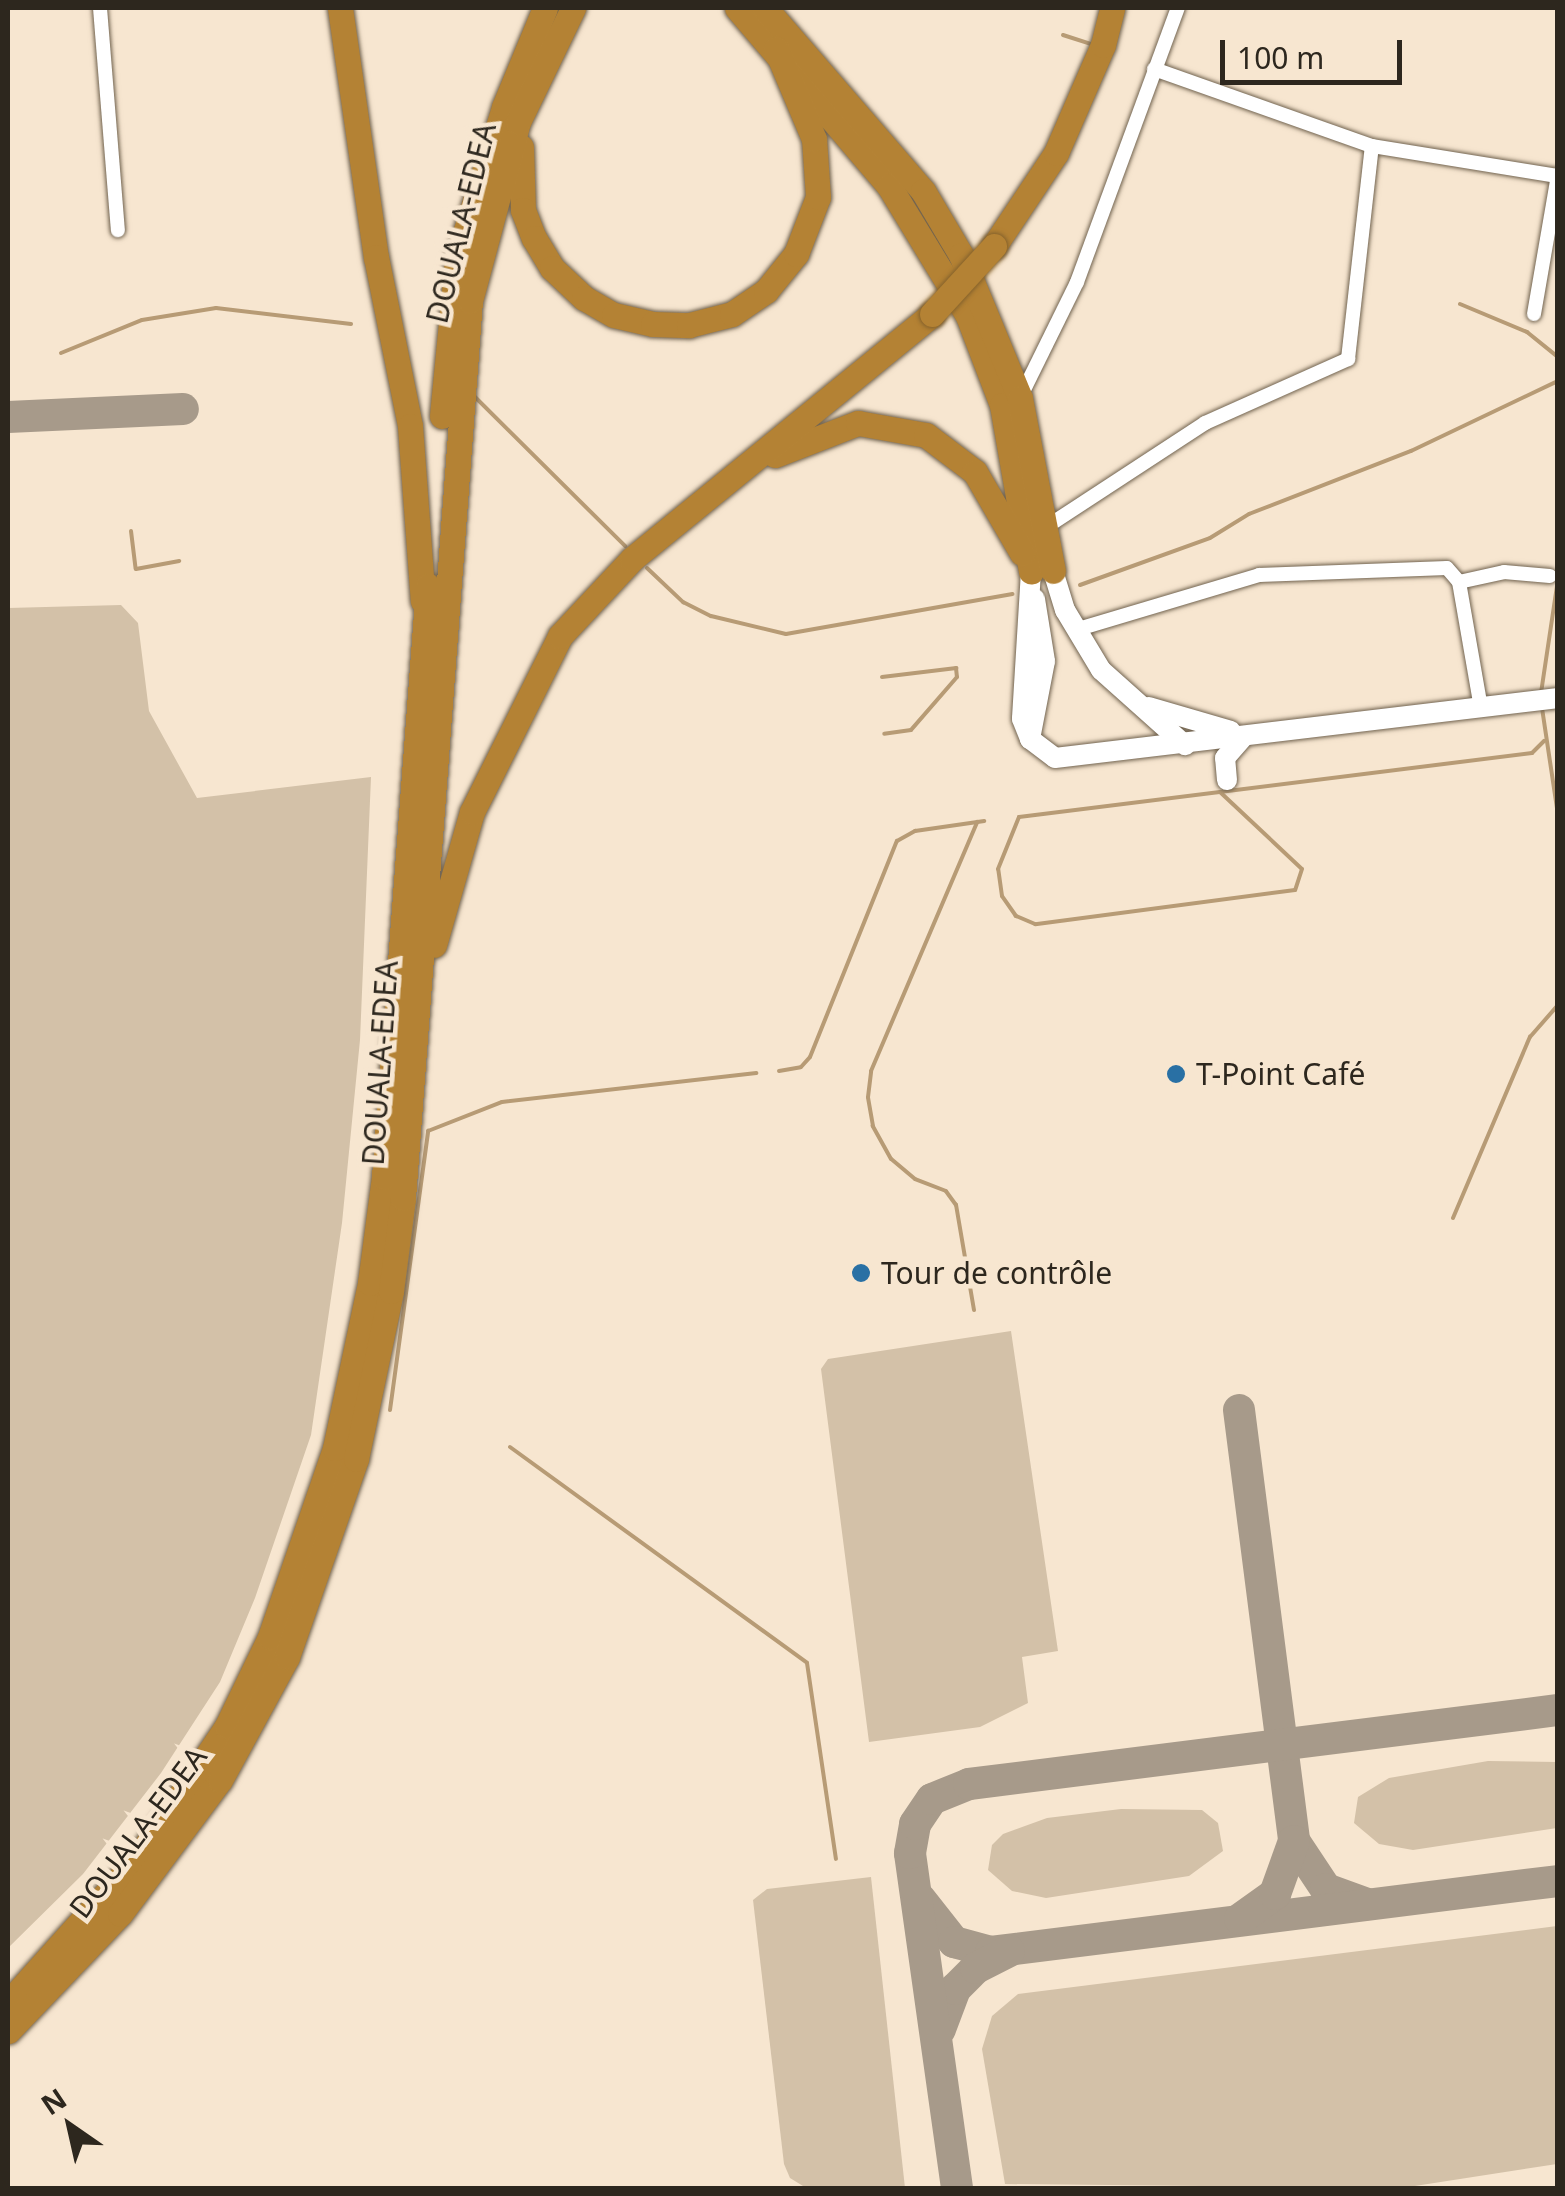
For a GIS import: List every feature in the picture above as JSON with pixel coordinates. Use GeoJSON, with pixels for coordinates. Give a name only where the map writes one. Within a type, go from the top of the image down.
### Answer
{"type":"FeatureCollection","features":[{"type":"Feature","properties":{"kind":"highway"},"geometry":{"type":"LineString","coordinates":[[340,8],[376,257],[410,426],[424,622]]}},
{"type":"Feature","properties":{"kind":"highway","name":"DOUALA-EDEA"},"geometry":{"type":"LineString","coordinates":[[8,2003],[138,1858],[211,1752],[270,1637],[330,1465],[370,1283],[384,1178],[424,622],[457,258],[504,107],[546,8]]}},
{"type":"Feature","properties":{"kind":"highway","name":"DOUALA-EDEA"},"geometry":{"type":"LineString","coordinates":[[8,2031],[92,1947],[172,1848],[248,1734],[287,1657],[356,1459],[392,1292],[410,1108],[446,552],[470,301],[518,122],[552,43],[572,8]]}},
{"type":"Feature","properties":{"kind":"highway"},"geometry":{"type":"LineString","coordinates":[[736,8],[776,48],[905,207],[968,316],[1002,405],[1036,533]]}},
{"type":"Feature","properties":{"kind":"highway"},"geometry":{"type":"LineString","coordinates":[[765,8],[848,98],[923,191],[951,239],[1020,398],[1038,576]]}},
{"type":"Feature","properties":{"kind":"highway"},"geometry":{"type":"LineString","coordinates":[[785,8],[848,98]]}},
{"type":"Feature","properties":{"kind":"highway"},"geometry":{"type":"LineString","coordinates":[[410,1108],[441,910],[498,749],[560,636],[584,607],[726,481],[932,314],[994,246],[1056,154],[1103,45],[1112,8]]}},
{"type":"Feature","properties":{"kind":"highway"},"geometry":{"type":"LineString","coordinates":[[552,43],[524,121],[517,170],[523,210],[552,268],[584,298],[614,315],[653,324],[689,325],[732,314],[766,291],[810,232],[818,197],[814,138],[776,48]]}},
{"type":"Feature","properties":{"kind":"highway"},"geometry":{"type":"LineString","coordinates":[[726,481],[820,432],[892,424],[926,434],[975,472],[1038,576]]}},
{"type":"Feature","properties":{"kind":"street"},"geometry":{"type":"LineString","coordinates":[[100,8],[118,230]]}},
{"type":"Feature","properties":{"kind":"street"},"geometry":{"type":"LineString","coordinates":[[1020,398],[1077,282],[1178,8]]}},
{"type":"Feature","properties":{"kind":"street"},"geometry":{"type":"LineString","coordinates":[[1154,69],[1372,146],[1557,175],[1534,314]]}},
{"type":"Feature","properties":{"kind":"street"},"geometry":{"type":"LineString","coordinates":[[1036,533],[1205,423],[1348,360],[1372,146]]}},
{"type":"Feature","properties":{"kind":"street"},"geometry":{"type":"LineString","coordinates":[[1074,630],[1259,574],[1447,568],[1459,582],[1481,708]]}},
{"type":"Feature","properties":{"kind":"street"},"geometry":{"type":"LineString","coordinates":[[1459,582],[1504,572],[1550,576]]}},
{"type":"Feature","properties":{"kind":"street"},"geometry":{"type":"LineString","coordinates":[[1038,576],[1121,692],[1186,745]]}},
{"type":"Feature","properties":{"kind":"street"},"geometry":{"type":"LineString","coordinates":[[1038,576],[1045,661],[1030,739],[1065,760],[1558,698]]}},
{"type":"Feature","properties":{"kind":"street"},"geometry":{"type":"LineString","coordinates":[[1121,692],[1174,719],[1251,735]]}},
{"type":"Feature","properties":{"kind":"street"},"geometry":{"type":"LineString","coordinates":[[1227,780],[1225,758],[1251,735]]}},
{"type":"Feature","properties":{"kind":"shaded area"},"geometry":{"type":"Polygon","coordinates":[[[121,605],[138,623],[149,711],[197,798],[371,777],[360,1040],[342,1223],[311,1435],[255,1598],[220,1682],[161,1773],[83,1874],[8,1948],[8,608],[121,605]]]}},
{"type":"Feature","properties":{"kind":"shaded area"},"geometry":{"type":"Polygon","coordinates":[[[1011,1331],[1058,1651],[1022,1657],[1028,1703],[980,1727],[869,1742],[821,1369],[828,1359],[1011,1331]]]}},
{"type":"Feature","properties":{"kind":"shaded area"},"geometry":{"type":"Polygon","coordinates":[[[1488,1761],[1557,1762],[1557,1828],[1413,1850],[1379,1844],[1354,1823],[1358,1797],[1389,1778],[1488,1761]]]}},
{"type":"Feature","properties":{"kind":"shaded area"},"geometry":{"type":"Polygon","coordinates":[[[1121,1809],[1202,1810],[1218,1823],[1223,1851],[1189,1876],[1046,1898],[1012,1891],[988,1870],[992,1845],[1003,1834],[1047,1818],[1121,1809]]]}},
{"type":"Feature","properties":{"kind":"shaded area"},"geometry":{"type":"Polygon","coordinates":[[[871,1877],[905,2188],[803,2186],[790,2178],[784,2164],[753,1900],[767,1889],[871,1877]]]}},
{"type":"Feature","properties":{"kind":"shaded area"},"geometry":{"type":"Polygon","coordinates":[[[1557,1926],[1557,2164],[1402,2188],[1005,2184],[982,2049],[992,2016],[1018,1994],[1557,1926]]]}},
{"type":"Feature","properties":{"kind":"waterway"},"geometry":{"type":"LineString","coordinates":[[1063,35],[1091,44]]}},
{"type":"Feature","properties":{"kind":"waterway"},"geometry":{"type":"LineString","coordinates":[[1460,304],[1527,332],[1558,357]]}},
{"type":"Feature","properties":{"kind":"waterway"},"geometry":{"type":"LineString","coordinates":[[61,353],[142,320],[216,308],[351,324]]}},
{"type":"Feature","properties":{"kind":"waterway"},"geometry":{"type":"LineString","coordinates":[[1080,585],[1210,538],[1249,514],[1411,451],[1558,381]]}},
{"type":"Feature","properties":{"kind":"waterway"},"geometry":{"type":"LineString","coordinates":[[472,394],[625,546]]}},
{"type":"Feature","properties":{"kind":"waterway"},"geometry":{"type":"LineString","coordinates":[[131,531],[136,569],[179,561]]}},
{"type":"Feature","properties":{"kind":"waterway"},"geometry":{"type":"LineString","coordinates":[[647,568],[683,602],[711,616],[786,634],[1012,594]]}},
{"type":"Feature","properties":{"kind":"waterway"},"geometry":{"type":"LineString","coordinates":[[1541,693],[1558,579]]}},
{"type":"Feature","properties":{"kind":"waterway"},"geometry":{"type":"LineString","coordinates":[[882,677],[956,668],[957,677],[911,730],[884,734]]}},
{"type":"Feature","properties":{"kind":"waterway"},"geometry":{"type":"LineString","coordinates":[[1542,708],[1558,815]]}},
{"type":"Feature","properties":{"kind":"waterway"},"geometry":{"type":"LineString","coordinates":[[1220,792],[1302,869],[1295,890],[1035,924],[1016,916],[1002,896],[998,869],[1019,817],[1532,753],[1544,741]]}},
{"type":"Feature","properties":{"kind":"waterway"},"geometry":{"type":"LineString","coordinates":[[779,1071],[801,1067],[810,1057],[897,841],[915,831],[984,821]]}},
{"type":"Feature","properties":{"kind":"waterway"},"geometry":{"type":"LineString","coordinates":[[974,1310],[956,1205],[946,1191],[915,1179],[891,1159],[873,1126],[868,1097],[871,1071],[977,822]]}},
{"type":"Feature","properties":{"kind":"waterway"},"geometry":{"type":"LineString","coordinates":[[1453,1218],[1530,1037],[1558,1005]]}},
{"type":"Feature","properties":{"kind":"waterway"},"geometry":{"type":"LineString","coordinates":[[390,1410],[428,1131],[502,1102],[756,1073]]}},
{"type":"Feature","properties":{"kind":"waterway"},"geometry":{"type":"LineString","coordinates":[[510,1447],[807,1663],[836,1859]]}},
{"type":"Feature","properties":{"kind":"taxiway"},"geometry":{"type":"LineString","coordinates":[[8,417],[183,409]]}},
{"type":"Feature","properties":{"kind":"taxiway"},"geometry":{"type":"LineString","coordinates":[[1239,1410],[1294,1841],[1326,1889],[1367,1904]]}},
{"type":"Feature","properties":{"kind":"taxiway"},"geometry":{"type":"LineString","coordinates":[[957,2188],[910,1853],[915,1824],[932,1799],[969,1784],[1558,1710]]}},
{"type":"Feature","properties":{"kind":"taxiway"},"geometry":{"type":"LineString","coordinates":[[1240,1919],[1275,1894],[1294,1841]]}},
{"type":"Feature","properties":{"kind":"taxiway"},"geometry":{"type":"LineString","coordinates":[[920,1899],[954,1942],[991,1952],[1558,1881]]}},
{"type":"Feature","properties":{"kind":"taxiway"},"geometry":{"type":"LineString","coordinates":[[940,2029],[955,1989],[976,1968],[1009,1951]]}},
{"type":"Feature","properties":{"kind":"place","name":"T-Point Café"},"geometry":{"type":"Point","coordinates":[1176,1074]}},
{"type":"Feature","properties":{"kind":"place","name":"Tour de contrôle"},"geometry":{"type":"Point","coordinates":[861,1273]}}]}
